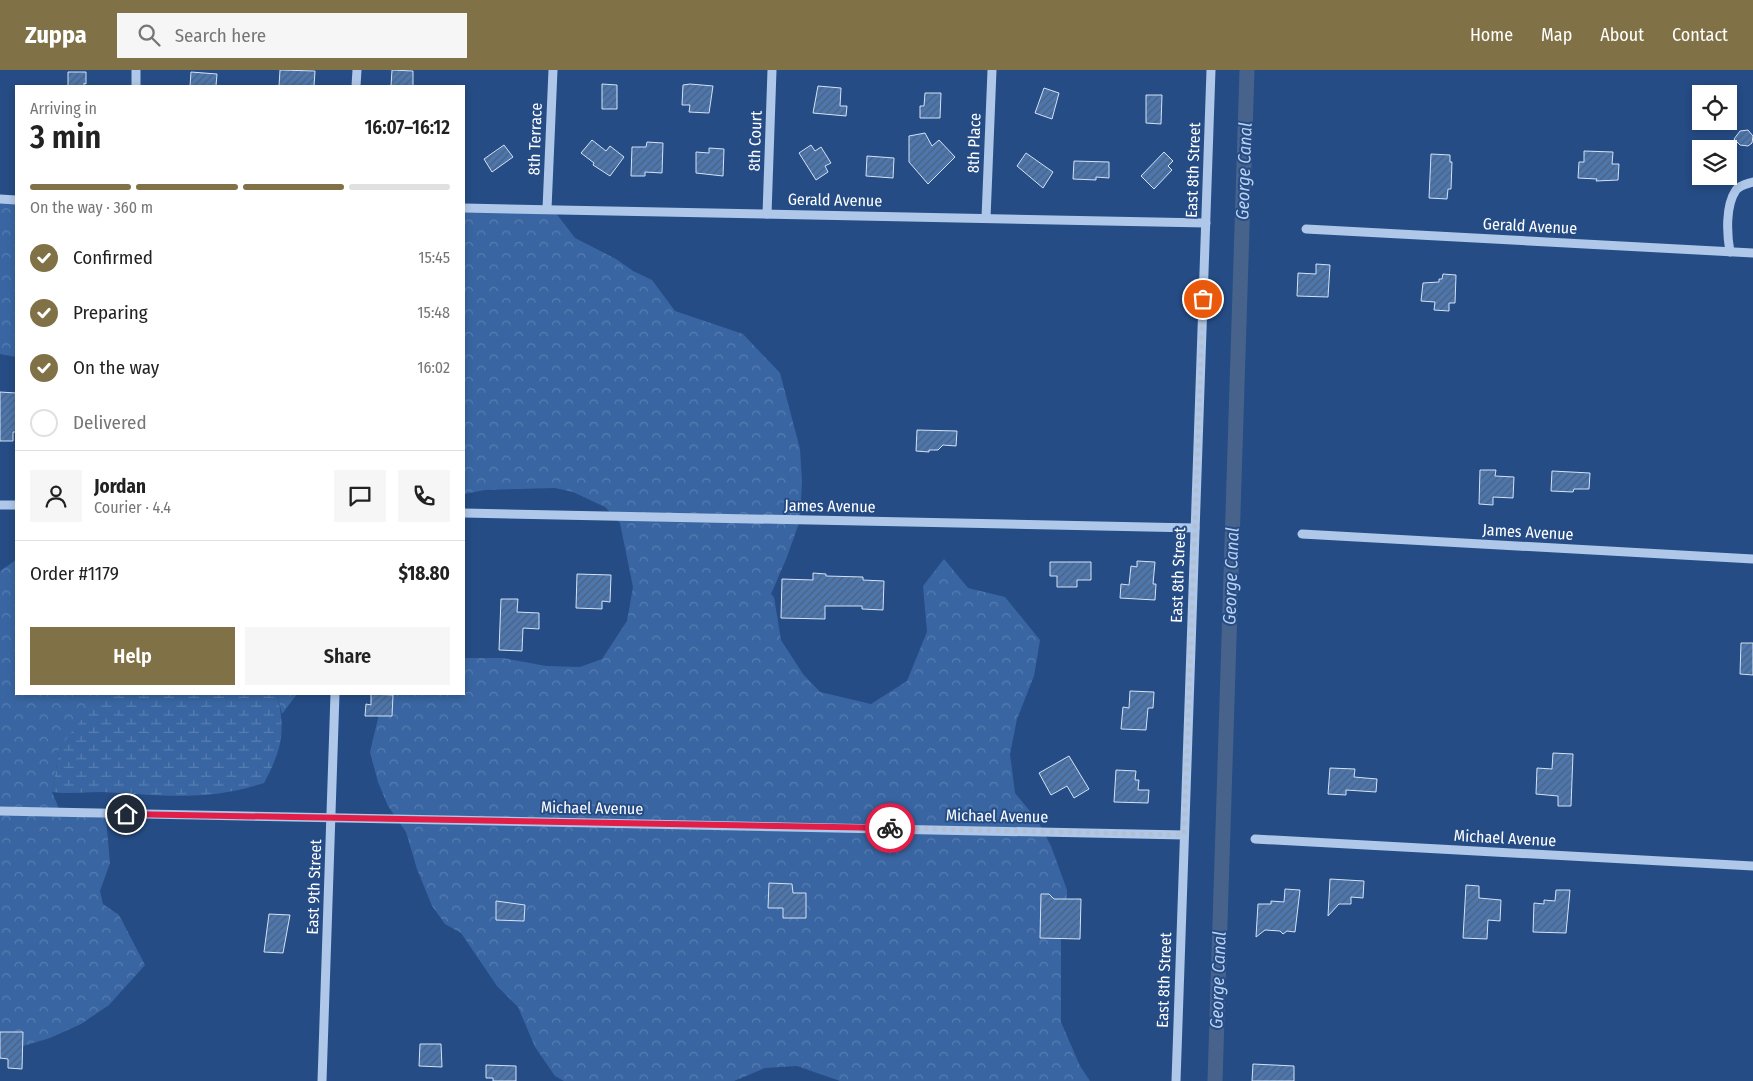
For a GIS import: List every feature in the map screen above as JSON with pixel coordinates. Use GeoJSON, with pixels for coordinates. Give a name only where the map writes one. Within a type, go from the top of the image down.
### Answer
{"type":"FeatureCollection","features":[{"type":"Feature","properties":{"kind":"street"},"geometry":{"type":"LineString","coordinates":[[136,70],[136,85]]}},
{"type":"Feature","properties":{"kind":"street"},"geometry":{"type":"LineString","coordinates":[[356,85],[357,70]]}},
{"type":"Feature","properties":{"kind":"street","name":"8th Terrace"},"geometry":{"type":"LineString","coordinates":[[547,209],[553,70]]}},
{"type":"Feature","properties":{"kind":"street","name":"8th Court"},"geometry":{"type":"LineString","coordinates":[[767,214],[772,70]]}},
{"type":"Feature","properties":{"kind":"street","name":"8th Place"},"geometry":{"type":"LineString","coordinates":[[986,218],[992,70]]}},
{"type":"Feature","properties":{"kind":"street","name":"East 8th Street"},"geometry":{"type":"LineString","coordinates":[[1176,1081],[1211,70]]}},
{"type":"Feature","properties":{"kind":"street"},"geometry":{"type":"LineString","coordinates":[[1730,252],[1728,238],[1730,209],[1736,191],[1742,185],[1753,182]]}},
{"type":"Feature","properties":{"kind":"street"},"geometry":{"type":"LineString","coordinates":[[0,199],[15,200]]}},
{"type":"Feature","properties":{"kind":"street","name":"Gerald Avenue"},"geometry":{"type":"LineString","coordinates":[[465,208],[1206,223]]}},
{"type":"Feature","properties":{"kind":"street","name":"Gerald Avenue"},"geometry":{"type":"LineString","coordinates":[[1306,229],[1753,253]]}},
{"type":"Feature","properties":{"kind":"street"},"geometry":{"type":"LineString","coordinates":[[0,505],[15,505]]}},
{"type":"Feature","properties":{"kind":"street","name":"James Avenue"},"geometry":{"type":"LineString","coordinates":[[465,513],[1195,528]]}},
{"type":"Feature","properties":{"kind":"street","name":"James Avenue"},"geometry":{"type":"LineString","coordinates":[[1302,534],[1753,559]]}},
{"type":"Feature","properties":{"kind":"street","name":"East 9th Street"},"geometry":{"type":"LineString","coordinates":[[322,1081],[335,695]]}},
{"type":"Feature","properties":{"kind":"street","name":"Michael Avenue"},"geometry":{"type":"LineString","coordinates":[[0,811],[1184,835]]}},
{"type":"Feature","properties":{"kind":"street","name":"Michael Avenue"},"geometry":{"type":"LineString","coordinates":[[1255,839],[1753,866]]}},
{"type":"Feature","properties":{"kind":"green space"},"geometry":{"type":"Polygon","coordinates":[[[0,198],[15,198],[15,357],[0,354],[0,198]]]}},
{"type":"Feature","properties":{"kind":"green space"},"geometry":{"type":"Polygon","coordinates":[[[465,206],[552,208],[575,238],[652,280],[675,311],[743,334],[780,373],[800,449],[802,481],[800,520],[771,594],[774,597],[781,640],[803,674],[820,692],[871,704],[907,681],[927,632],[923,586],[944,559],[968,588],[1005,597],[1040,640],[1034,676],[1017,719],[1010,754],[1015,793],[1038,821],[1051,846],[1067,890],[1066,934],[1061,938],[1061,1022],[1080,1066],[1090,1081],[840,1081],[797,1066],[765,1068],[734,1081],[564,1081],[555,1076],[535,1047],[518,1007],[497,986],[461,933],[445,924],[432,906],[417,869],[406,832],[388,806],[378,782],[370,752],[381,706],[388,695],[465,695],[465,658],[503,658],[546,666],[580,667],[602,659],[627,621],[633,587],[620,523],[605,507],[573,492],[555,488],[485,490],[465,494],[465,206]]]}},
{"type":"Feature","properties":{"kind":"green space"},"geometry":{"type":"Polygon","coordinates":[[[15,561],[15,695],[108,695],[60,747],[52,792],[62,816],[106,818],[110,863],[100,891],[103,904],[119,915],[145,965],[109,1005],[81,1024],[50,1038],[20,1047],[0,1060],[0,571],[15,561]]]}},
{"type":"Feature","properties":{"kind":"green space"},"geometry":{"type":"Polygon","coordinates":[[[108,695],[277,695],[282,730],[275,760],[264,783],[243,789],[222,793],[183,796],[52,792],[60,747],[81,720],[108,695]]]}},
{"type":"Feature","properties":{"kind":"green space"},"geometry":{"type":"Polygon","coordinates":[[[277,695],[296,695],[282,714],[277,695]]]}},
{"type":"Feature","properties":{"kind":"building"},"geometry":{"type":"Polygon","coordinates":[[[280,70],[315,71],[314,85],[279,85],[280,70]]]}},
{"type":"Feature","properties":{"kind":"building"},"geometry":{"type":"Polygon","coordinates":[[[392,70],[413,71],[413,85],[391,85],[392,70]]]}},
{"type":"Feature","properties":{"kind":"building"},"geometry":{"type":"Polygon","coordinates":[[[68,72],[86,72],[86,84],[68,85],[68,72]]]}},
{"type":"Feature","properties":{"kind":"building"},"geometry":{"type":"Polygon","coordinates":[[[191,72],[217,74],[216,85],[190,85],[191,72]]]}},
{"type":"Feature","properties":{"kind":"building"},"geometry":{"type":"Polygon","coordinates":[[[602,84],[617,85],[617,109],[602,109],[602,84]]]}},
{"type":"Feature","properties":{"kind":"building"},"geometry":{"type":"Polygon","coordinates":[[[683,85],[713,86],[709,113],[689,112],[690,105],[682,105],[683,85]]]}},
{"type":"Feature","properties":{"kind":"building"},"geometry":{"type":"Polygon","coordinates":[[[818,86],[841,88],[840,106],[847,106],[846,116],[813,113],[818,86]]]}},
{"type":"Feature","properties":{"kind":"building"},"geometry":{"type":"Polygon","coordinates":[[[1044,88],[1059,93],[1052,119],[1035,113],[1044,88]]]}},
{"type":"Feature","properties":{"kind":"building"},"geometry":{"type":"Polygon","coordinates":[[[925,93],[941,93],[940,118],[920,118],[920,106],[924,106],[925,93]]]}},
{"type":"Feature","properties":{"kind":"building"},"geometry":{"type":"Polygon","coordinates":[[[1146,95],[1162,95],[1161,124],[1146,123],[1146,95]]]}},
{"type":"Feature","properties":{"kind":"building"},"geometry":{"type":"Polygon","coordinates":[[[1748,130],[1753,136],[1752,143],[1748,146],[1740,145],[1734,139],[1740,131],[1748,130]]]}},
{"type":"Feature","properties":{"kind":"building"},"geometry":{"type":"Polygon","coordinates":[[[925,133],[932,146],[939,140],[955,157],[928,184],[909,162],[909,136],[925,133]]]}},
{"type":"Feature","properties":{"kind":"building"},"geometry":{"type":"Polygon","coordinates":[[[592,140],[606,151],[610,146],[624,157],[610,176],[593,165],[594,163],[581,153],[592,140]]]}},
{"type":"Feature","properties":{"kind":"building"},"geometry":{"type":"Polygon","coordinates":[[[647,142],[663,143],[662,173],[645,172],[645,176],[631,176],[632,147],[646,147],[647,142]]]}},
{"type":"Feature","properties":{"kind":"building"},"geometry":{"type":"Polygon","coordinates":[[[504,145],[513,157],[492,172],[484,159],[504,145]]]}},
{"type":"Feature","properties":{"kind":"building"},"geometry":{"type":"Polygon","coordinates":[[[811,145],[815,151],[821,147],[831,163],[825,166],[828,172],[816,180],[799,153],[811,145]]]}},
{"type":"Feature","properties":{"kind":"building"},"geometry":{"type":"Polygon","coordinates":[[[709,148],[724,149],[723,176],[696,173],[696,152],[709,153],[709,148]]]}},
{"type":"Feature","properties":{"kind":"building"},"geometry":{"type":"Polygon","coordinates":[[[1584,151],[1613,152],[1612,164],[1619,164],[1618,180],[1596,181],[1597,179],[1578,178],[1579,162],[1584,162],[1584,151]]]}},
{"type":"Feature","properties":{"kind":"building"},"geometry":{"type":"Polygon","coordinates":[[[1164,152],[1173,161],[1168,166],[1172,170],[1154,189],[1141,176],[1164,152]]]}},
{"type":"Feature","properties":{"kind":"building"},"geometry":{"type":"Polygon","coordinates":[[[1026,153],[1053,172],[1043,188],[1017,166],[1026,153]]]}},
{"type":"Feature","properties":{"kind":"building"},"geometry":{"type":"Polygon","coordinates":[[[1431,154],[1450,155],[1450,162],[1452,162],[1451,189],[1448,189],[1447,199],[1429,198],[1431,154]]]}},
{"type":"Feature","properties":{"kind":"building"},"geometry":{"type":"Polygon","coordinates":[[[867,156],[894,158],[893,178],[866,176],[867,156]]]}},
{"type":"Feature","properties":{"kind":"building"},"geometry":{"type":"Polygon","coordinates":[[[1074,161],[1109,162],[1109,178],[1096,177],[1096,180],[1073,179],[1074,161]]]}},
{"type":"Feature","properties":{"kind":"building"},"geometry":{"type":"Polygon","coordinates":[[[1316,264],[1330,265],[1328,297],[1297,296],[1298,273],[1316,274],[1316,264]]]}},
{"type":"Feature","properties":{"kind":"building"},"geometry":{"type":"Polygon","coordinates":[[[1443,274],[1456,275],[1455,303],[1449,303],[1449,311],[1434,310],[1435,302],[1421,301],[1423,283],[1439,282],[1443,274]]]}},
{"type":"Feature","properties":{"kind":"building"},"geometry":{"type":"Polygon","coordinates":[[[0,392],[15,393],[15,432],[13,432],[13,441],[0,441],[0,392]]]}},
{"type":"Feature","properties":{"kind":"building"},"geometry":{"type":"Polygon","coordinates":[[[917,430],[957,431],[956,446],[943,445],[938,450],[929,450],[929,452],[916,451],[917,430]]]}},
{"type":"Feature","properties":{"kind":"building"},"geometry":{"type":"Polygon","coordinates":[[[1480,470],[1496,470],[1495,476],[1514,477],[1513,498],[1493,497],[1493,505],[1479,504],[1480,470]]]}},
{"type":"Feature","properties":{"kind":"building"},"geometry":{"type":"Polygon","coordinates":[[[1552,471],[1590,473],[1589,489],[1574,489],[1573,492],[1551,491],[1552,471]]]}},
{"type":"Feature","properties":{"kind":"building"},"geometry":{"type":"Polygon","coordinates":[[[1137,561],[1155,562],[1153,584],[1156,584],[1155,600],[1120,598],[1121,584],[1129,585],[1131,566],[1137,567],[1137,561]]]}},
{"type":"Feature","properties":{"kind":"building"},"geometry":{"type":"Polygon","coordinates":[[[1050,562],[1091,562],[1091,580],[1077,580],[1077,587],[1057,587],[1057,576],[1050,576],[1050,562]]]}},
{"type":"Feature","properties":{"kind":"building"},"geometry":{"type":"Polygon","coordinates":[[[813,573],[826,574],[826,576],[863,577],[863,580],[884,581],[883,610],[862,609],[862,606],[825,606],[825,619],[781,618],[782,579],[813,580],[813,573]]]}},
{"type":"Feature","properties":{"kind":"building"},"geometry":{"type":"Polygon","coordinates":[[[577,574],[611,575],[610,602],[602,601],[602,609],[576,608],[577,574]]]}},
{"type":"Feature","properties":{"kind":"building"},"geometry":{"type":"Polygon","coordinates":[[[501,599],[518,599],[517,612],[539,613],[539,629],[523,628],[522,651],[499,650],[501,599]]]}},
{"type":"Feature","properties":{"kind":"building"},"geometry":{"type":"Polygon","coordinates":[[[1741,643],[1753,643],[1753,675],[1740,674],[1741,643]]]}},
{"type":"Feature","properties":{"kind":"building"},"geometry":{"type":"Polygon","coordinates":[[[1130,691],[1154,692],[1153,708],[1148,708],[1146,730],[1121,729],[1123,707],[1129,708],[1130,691]]]}},
{"type":"Feature","properties":{"kind":"building"},"geometry":{"type":"Polygon","coordinates":[[[371,695],[393,695],[392,716],[365,716],[366,704],[371,705],[371,695]]]}},
{"type":"Feature","properties":{"kind":"building"},"geometry":{"type":"Polygon","coordinates":[[[1553,753],[1573,754],[1571,806],[1558,806],[1558,796],[1536,794],[1537,768],[1552,769],[1553,753]]]}},
{"type":"Feature","properties":{"kind":"building"},"geometry":{"type":"Polygon","coordinates":[[[1069,756],[1089,789],[1074,798],[1067,786],[1051,795],[1039,773],[1069,756]]]}},
{"type":"Feature","properties":{"kind":"building"},"geometry":{"type":"Polygon","coordinates":[[[1330,768],[1355,769],[1354,777],[1377,779],[1376,792],[1346,790],[1346,795],[1328,794],[1330,768]]]}},
{"type":"Feature","properties":{"kind":"building"},"geometry":{"type":"Polygon","coordinates":[[[1116,770],[1136,771],[1135,780],[1139,780],[1138,790],[1149,790],[1148,803],[1114,802],[1116,770]]]}},
{"type":"Feature","properties":{"kind":"building"},"geometry":{"type":"Polygon","coordinates":[[[1330,879],[1364,881],[1363,898],[1351,897],[1351,904],[1339,904],[1328,916],[1330,879]]]}},
{"type":"Feature","properties":{"kind":"building"},"geometry":{"type":"Polygon","coordinates":[[[769,883],[792,884],[793,893],[806,893],[806,918],[783,918],[783,908],[768,908],[769,883]]]}},
{"type":"Feature","properties":{"kind":"building"},"geometry":{"type":"Polygon","coordinates":[[[1466,885],[1479,886],[1479,898],[1501,900],[1500,921],[1488,920],[1487,939],[1463,938],[1466,885]]]}},
{"type":"Feature","properties":{"kind":"building"},"geometry":{"type":"Polygon","coordinates":[[[1285,889],[1300,890],[1295,932],[1287,931],[1283,934],[1280,931],[1265,930],[1256,937],[1258,904],[1271,904],[1271,901],[1284,902],[1285,889]]]}},
{"type":"Feature","properties":{"kind":"building"},"geometry":{"type":"Polygon","coordinates":[[[1556,890],[1570,890],[1566,933],[1533,932],[1534,903],[1544,904],[1544,900],[1555,901],[1556,890]]]}},
{"type":"Feature","properties":{"kind":"building"},"geometry":{"type":"Polygon","coordinates":[[[1041,894],[1049,894],[1054,899],[1081,899],[1080,939],[1040,938],[1041,894]]]}},
{"type":"Feature","properties":{"kind":"building"},"geometry":{"type":"Polygon","coordinates":[[[496,901],[525,905],[524,921],[496,920],[496,901]]]}},
{"type":"Feature","properties":{"kind":"building"},"geometry":{"type":"Polygon","coordinates":[[[269,914],[290,915],[283,953],[264,952],[269,914]]]}},
{"type":"Feature","properties":{"kind":"building"},"geometry":{"type":"Polygon","coordinates":[[[0,1032],[23,1032],[22,1069],[8,1068],[8,1059],[0,1058],[0,1032]]]}},
{"type":"Feature","properties":{"kind":"building"},"geometry":{"type":"Polygon","coordinates":[[[420,1044],[441,1044],[442,1067],[419,1066],[420,1044]]]}},
{"type":"Feature","properties":{"kind":"building"},"geometry":{"type":"Polygon","coordinates":[[[1253,1064],[1294,1066],[1294,1081],[1252,1081],[1253,1064]]]}},
{"type":"Feature","properties":{"kind":"building"},"geometry":{"type":"Polygon","coordinates":[[[486,1065],[516,1066],[516,1081],[493,1081],[493,1078],[486,1078],[486,1065]]]}},
{"type":"Feature","properties":{"kind":"waterway","name":"George Canal"},"geometry":{"type":"LineString","coordinates":[[1215,1081],[1247,70]]}},
{"type":"Feature","properties":{"kind":"way so far"},"geometry":{"type":"LineString","coordinates":[[890,828],[1184,835],[1203,299]]}},
{"type":"Feature","properties":{"kind":"route"},"geometry":{"type":"LineString","coordinates":[[126,814],[890,828]]}}]}
